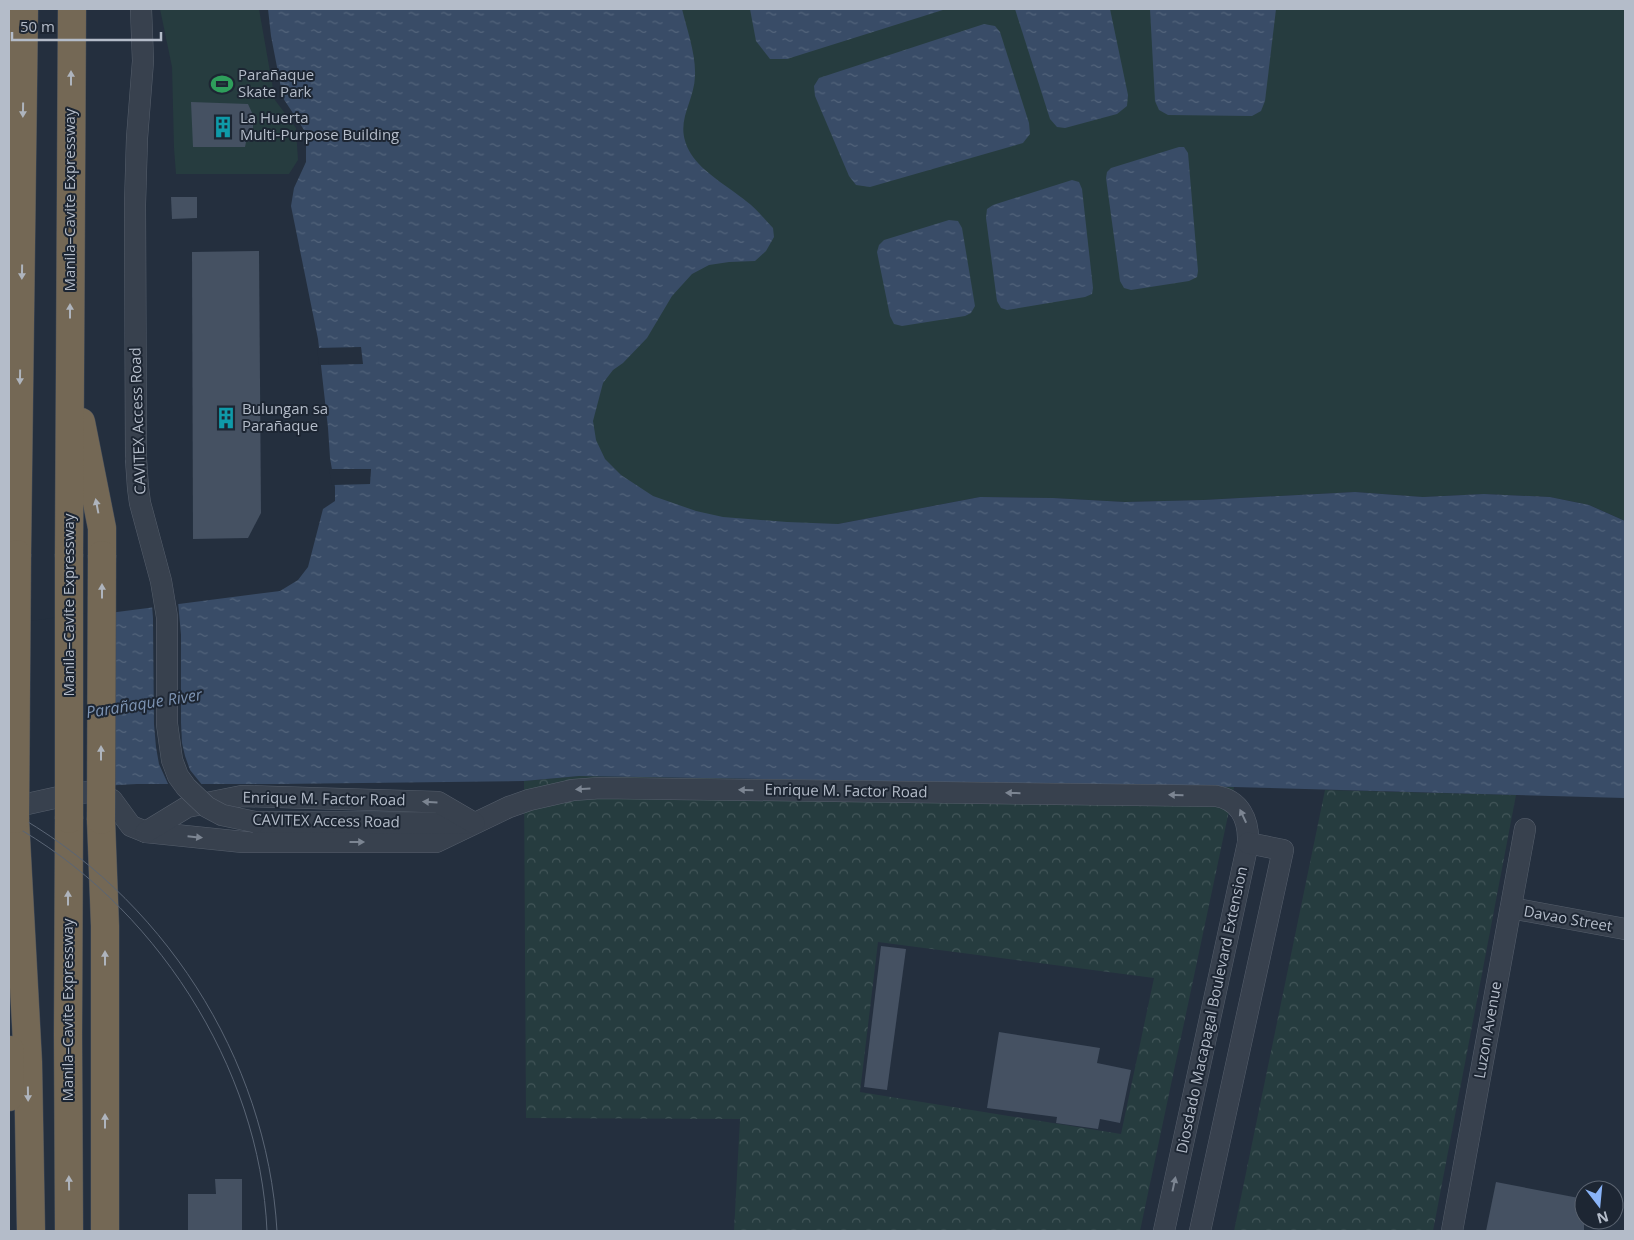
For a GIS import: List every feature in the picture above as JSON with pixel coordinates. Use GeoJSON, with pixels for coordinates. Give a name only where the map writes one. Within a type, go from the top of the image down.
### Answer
{"type":"FeatureCollection","features":[{"type":"Feature","properties":{"kind":"highway"},"geometry":{"type":"LineString","coordinates":[[9,1097],[24,9]]}},
{"type":"Feature","properties":{"kind":"highway","name":"Manila–Cavite Expressway"},"geometry":{"type":"LineString","coordinates":[[70,1231],[68,1035],[69,359],[72,9]]}},
{"type":"Feature","properties":{"kind":"highway"},"geometry":{"type":"LineString","coordinates":[[69,359],[102,528],[101,820],[105,926],[105,1231]]}},
{"type":"Feature","properties":{"kind":"highway"},"geometry":{"type":"LineString","coordinates":[[12,813],[28,1062],[31,1231]]}},
{"type":"Feature","properties":{"kind":"street","name":"CAVITEX Access Road"},"geometry":{"type":"LineString","coordinates":[[141,9],[143,61],[137,138],[135,204],[136,458],[140,504],[161,581],[167,617],[167,724],[172,760],[178,776],[186,787],[207,807],[222,815],[255,822],[474,822]]}},
{"type":"Feature","properties":{"kind":"street","name":"Enrique M. Factor Road"},"geometry":{"type":"LineString","coordinates":[[12,813],[77,793],[92,792],[112,800],[131,826],[146,832],[244,842],[436,842],[474,822],[509,807],[549,794],[600,788],[1224,797]]}},
{"type":"Feature","properties":{"kind":"street","name":"Enrique M. Factor Road"},"geometry":{"type":"LineString","coordinates":[[146,832],[187,807],[242,796],[438,802],[474,822]]}},
{"type":"Feature","properties":{"kind":"street","name":"Diosdado Macapagal Boulevard Extension"},"geometry":{"type":"LineString","coordinates":[[1164,1231],[1248,843],[1244,816],[1235,804],[1224,797]]}},
{"type":"Feature","properties":{"kind":"street","name":"Luzon Avenue"},"geometry":{"type":"LineString","coordinates":[[1452,1231],[1525,830]]}},
{"type":"Feature","properties":{"kind":"street"},"geometry":{"type":"LineString","coordinates":[[1200,1231],[1283,850],[1248,843]]}},
{"type":"Feature","properties":{"kind":"street","name":"Davao Street"},"geometry":{"type":"LineString","coordinates":[[1511,908],[1625,929]]}},
{"type":"Feature","properties":{"kind":"green space","name":"Parañaque Skate Park"},"geometry":{"type":"Polygon","coordinates":[[[160,9],[259,9],[275,100],[296,128],[298,160],[289,174],[176,174],[172,67],[160,9]]]}},
{"type":"Feature","properties":{"kind":"green space"},"geometry":{"type":"Polygon","coordinates":[[[451,9],[1625,9],[1625,521],[1589,505],[1550,497],[1484,494],[1423,497],[1355,492],[1125,502],[1053,498],[980,497],[838,524],[591,519],[451,9]]]}},
{"type":"Feature","properties":{"kind":"green space"},"geometry":{"type":"Polygon","coordinates":[[[579,776],[1234,787],[1140,1231],[734,1231],[740,1119],[526,1118],[524,781],[579,776]],[[878,942],[860,1092],[1121,1134],[1154,978],[878,942]]]}},
{"type":"Feature","properties":{"kind":"green space"},"geometry":{"type":"Polygon","coordinates":[[[1325,790],[1516,795],[1433,1231],[1234,1231],[1325,790]]]}},
{"type":"Feature","properties":{"kind":"water","name":"Parañaque River"},"geometry":{"type":"Polygon","coordinates":[[[268,9],[682,9],[693,51],[695,68],[694,86],[684,123],[683,133],[686,143],[691,154],[702,167],[760,214],[773,228],[774,237],[766,251],[755,261],[709,265],[692,274],[672,296],[647,338],[623,363],[613,370],[603,383],[593,421],[596,440],[605,459],[621,475],[653,496],[696,511],[723,517],[838,524],[980,497],[1053,498],[1125,502],[1355,492],[1423,497],[1484,494],[1550,497],[1589,505],[1625,521],[1625,798],[1234,787],[579,776],[524,781],[137,784],[9,791],[9,626],[280,591],[298,580],[308,567],[323,509],[335,501],[318,339],[291,206],[294,188],[306,162],[306,133],[283,98],[271,36],[268,9]]]}},
{"type":"Feature","properties":{"kind":"water"},"geometry":{"type":"Polygon","coordinates":[[[750,9],[946,9],[787,59],[770,59],[756,41],[750,9]]]}},
{"type":"Feature","properties":{"kind":"water"},"geometry":{"type":"Polygon","coordinates":[[[1015,9],[1110,9],[1128,95],[1127,106],[1117,114],[1065,128],[1057,127],[1050,119],[1015,9]]]}},
{"type":"Feature","properties":{"kind":"water"},"geometry":{"type":"Polygon","coordinates":[[[1150,9],[1276,9],[1265,101],[1261,111],[1252,116],[1168,115],[1159,110],[1155,101],[1150,9]]]}},
{"type":"Feature","properties":{"kind":"water"},"geometry":{"type":"Polygon","coordinates":[[[984,24],[995,26],[1000,32],[1029,123],[1030,134],[1023,143],[870,187],[856,185],[849,176],[815,96],[814,86],[819,78],[984,24]]]}},
{"type":"Feature","properties":{"kind":"water"},"geometry":{"type":"Polygon","coordinates":[[[1184,147],[1188,153],[1197,277],[1189,281],[1131,290],[1124,288],[1120,281],[1106,178],[1107,172],[1111,168],[1184,147]]]}},
{"type":"Feature","properties":{"kind":"water"},"geometry":{"type":"Polygon","coordinates":[[[1072,180],[1079,182],[1082,189],[1093,288],[1092,294],[1085,297],[1007,310],[1001,308],[997,301],[986,218],[987,209],[993,205],[1072,180]]]}},
{"type":"Feature","properties":{"kind":"water"},"geometry":{"type":"Polygon","coordinates":[[[949,220],[958,221],[962,228],[975,306],[971,313],[965,316],[902,326],[894,324],[890,316],[877,252],[879,245],[884,240],[949,220]]]}},
{"type":"Feature","properties":{"kind":"pier"},"geometry":{"type":"Polygon","coordinates":[[[361,347],[363,364],[319,365],[317,348],[361,347]]]}},
{"type":"Feature","properties":{"kind":"pier"},"geometry":{"type":"Polygon","coordinates":[[[329,469],[371,469],[370,484],[332,485],[329,469]]]}},
{"type":"Feature","properties":{"kind":"pier"},"geometry":{"type":"Polygon","coordinates":[[[178,602],[181,635],[182,743],[190,770],[203,786],[169,786],[159,764],[156,747],[152,605],[178,602]]]}},
{"type":"Feature","properties":{"kind":"pier"},"geometry":{"type":"Polygon","coordinates":[[[111,610],[110,788],[9,794],[9,624],[111,610]]]}},
{"type":"Feature","properties":{"kind":"building","name":"La Huerta Multi-Purpose Building"},"geometry":{"type":"Polygon","coordinates":[[[191,102],[248,104],[253,115],[253,140],[246,142],[245,147],[193,147],[191,102]]]}},
{"type":"Feature","properties":{"kind":"building"},"geometry":{"type":"Polygon","coordinates":[[[171,197],[197,197],[197,218],[172,219],[171,197]]]}},
{"type":"Feature","properties":{"kind":"building","name":"Bulungan sa Parañaque"},"geometry":{"type":"Polygon","coordinates":[[[259,251],[261,513],[248,538],[193,539],[192,252],[259,251]]]}},
{"type":"Feature","properties":{"kind":"building"},"geometry":{"type":"Polygon","coordinates":[[[881,946],[906,949],[887,1090],[864,1087],[881,946]]]}},
{"type":"Feature","properties":{"kind":"building"},"geometry":{"type":"Polygon","coordinates":[[[999,1032],[1100,1048],[1097,1063],[1131,1070],[1120,1123],[1100,1119],[1098,1129],[1056,1123],[1057,1117],[987,1108],[999,1032]]]}},
{"type":"Feature","properties":{"kind":"building"},"geometry":{"type":"Polygon","coordinates":[[[215,1179],[242,1179],[242,1231],[188,1231],[188,1194],[216,1194],[215,1179]]]}},
{"type":"Feature","properties":{"kind":"building"},"geometry":{"type":"Polygon","coordinates":[[[1496,1182],[1574,1197],[1574,1230],[1584,1230],[1584,1231],[1486,1231],[1496,1182]]]}},
{"type":"Feature","properties":{"kind":"tram line"},"geometry":{"type":"LineString","coordinates":[[9,811],[64,846],[114,887],[158,934],[196,987],[228,1044],[252,1104],[269,1166],[277,1231]]}},
{"type":"Feature","properties":{"kind":"tram line"},"geometry":{"type":"LineString","coordinates":[[9,823],[61,856],[109,897],[152,943],[189,995],[220,1050],[244,1109],[260,1169],[267,1231]]}},
{"type":"Feature","properties":{"kind":"place","name":"Parañaque Skate Park"},"geometry":{"type":"Point","coordinates":[222,84]}},
{"type":"Feature","properties":{"kind":"place","name":"La Huerta Multi-Purpose Building"},"geometry":{"type":"Point","coordinates":[223,127]}},
{"type":"Feature","properties":{"kind":"place","name":"Bulungan sa Parañaque"},"geometry":{"type":"Point","coordinates":[226,418]}}]}
